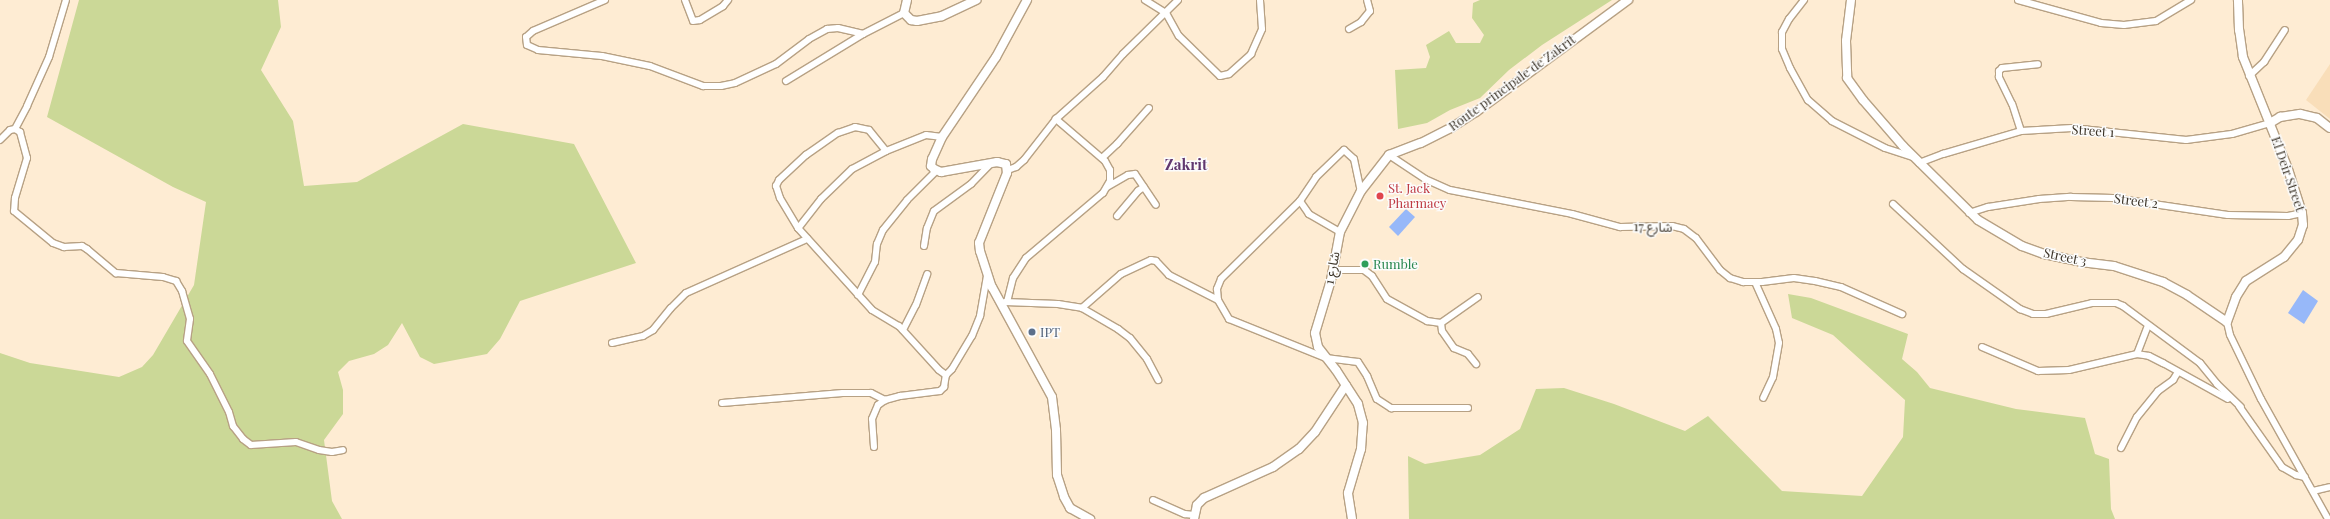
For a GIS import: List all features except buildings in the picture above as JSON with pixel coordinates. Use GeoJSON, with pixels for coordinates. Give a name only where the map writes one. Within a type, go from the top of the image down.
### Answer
{"type":"FeatureCollection","features":[{"type":"Feature","properties":{"kind":"street"},"geometry":{"type":"LineString","coordinates":[[15,129],[49,57],[66,0]]}},
{"type":"Feature","properties":{"kind":"street"},"geometry":{"type":"LineString","coordinates":[[604,0],[533,31],[526,37],[527,45],[538,50],[602,56],[650,66],[703,86],[721,86],[735,83],[776,64],[809,39],[827,29],[838,28],[863,34]]}},
{"type":"Feature","properties":{"kind":"street"},"geometry":{"type":"LineString","coordinates":[[685,0],[693,21],[700,20],[723,6],[728,0]]}},
{"type":"Feature","properties":{"kind":"street"},"geometry":{"type":"LineString","coordinates":[[904,13],[906,0]]}},
{"type":"Feature","properties":{"kind":"street"},"geometry":{"type":"LineString","coordinates":[[904,13],[911,20],[917,21],[942,16],[976,0]]}},
{"type":"Feature","properties":{"kind":"street"},"geometry":{"type":"LineString","coordinates":[[1027,0],[996,57],[942,137],[932,159],[931,166],[936,171],[945,171],[991,162],[1002,162],[1006,164],[1008,170],[979,243],[987,276],[1004,301],[1052,397],[1056,430],[1057,475],[1064,497],[1070,508],[1090,519]]}},
{"type":"Feature","properties":{"kind":"street"},"geometry":{"type":"LineString","coordinates":[[1145,0],[1166,13],[1179,36],[1220,76],[1229,74],[1253,49],[1262,29],[1260,0]]}},
{"type":"Feature","properties":{"kind":"street"},"geometry":{"type":"LineString","coordinates":[[1008,170],[1016,167],[1024,160],[1056,119],[1103,77],[1123,54],[1178,0]]}},
{"type":"Feature","properties":{"kind":"street"},"geometry":{"type":"LineString","coordinates":[[1349,29],[1362,22],[1370,11],[1367,0]]}},
{"type":"Feature","properties":{"kind":"street","name":"Route principale de Zakrît"},"geometry":{"type":"LineString","coordinates":[[1389,155],[1421,143],[1464,120],[1628,0]]}},
{"type":"Feature","properties":{"kind":"street"},"geometry":{"type":"LineString","coordinates":[[1804,0],[1789,19],[1782,32],[1782,49],[1790,68],[1808,100],[1827,117],[1838,124],[1885,148],[1913,157]]}},
{"type":"Feature","properties":{"kind":"street","name":"Street 3"},"geometry":{"type":"LineString","coordinates":[[1851,0],[1846,41],[1847,78],[1863,100],[1919,164],[1969,213],[1993,231],[2022,246],[2060,258],[2114,266],[2163,282],[2188,294],[2228,322]]}},
{"type":"Feature","properties":{"kind":"street"},"geometry":{"type":"LineString","coordinates":[[2018,0],[2101,23],[2124,26],[2156,21],[2191,0]]}},
{"type":"Feature","properties":{"kind":"street","name":"El Deir Street"},"geometry":{"type":"LineString","coordinates":[[2228,322],[2236,297],[2246,281],[2284,257],[2298,240],[2303,225],[2302,213],[2270,123],[2249,76],[2243,57],[2239,30],[2238,0]]}},
{"type":"Feature","properties":{"kind":"street"},"geometry":{"type":"LineString","coordinates":[[786,81],[863,34],[904,13]]}},
{"type":"Feature","properties":{"kind":"street"},"geometry":{"type":"LineString","coordinates":[[2249,76],[2264,62],[2285,30]]}},
{"type":"Feature","properties":{"kind":"street"},"geometry":{"type":"LineString","coordinates":[[2021,131],[2012,104],[1999,77],[1999,71],[2002,68],[2038,64]]}},
{"type":"Feature","properties":{"kind":"street"},"geometry":{"type":"LineString","coordinates":[[1102,158],[1117,144],[1149,108]]}},
{"type":"Feature","properties":{"kind":"street"},"geometry":{"type":"LineString","coordinates":[[2270,123],[2280,117],[2300,114],[2317,118],[2330,128]]}},
{"type":"Feature","properties":{"kind":"street"},"geometry":{"type":"LineString","coordinates":[[1056,119],[1102,158],[1110,170],[1111,176],[1107,187]]}},
{"type":"Feature","properties":{"kind":"street","name":"Street 1"},"geometry":{"type":"LineString","coordinates":[[1919,164],[1943,154],[2021,131],[2072,128],[2186,140],[2232,134],[2270,123]]}},
{"type":"Feature","properties":{"kind":"street"},"geometry":{"type":"LineString","coordinates":[[886,151],[869,130],[855,127],[838,133],[806,155],[779,180],[776,186],[780,198],[798,228],[807,239],[872,310],[903,330],[939,370],[946,374]]}},
{"type":"Feature","properties":{"kind":"street"},"geometry":{"type":"LineString","coordinates":[[0,140],[10,130],[15,129],[20,132],[27,158],[14,198],[14,212],[53,243],[64,247],[76,246],[87,249],[116,273],[162,277],[176,281],[182,291],[190,319],[187,341],[210,374],[229,412],[232,426],[243,440],[251,445],[296,442],[319,450],[332,452],[343,450]]}},
{"type":"Feature","properties":{"kind":"street"},"geometry":{"type":"LineString","coordinates":[[798,228],[821,199],[852,169],[886,151],[926,135],[942,137]]}},
{"type":"Feature","properties":{"kind":"street"},"geometry":{"type":"LineString","coordinates":[[1361,191],[1354,159],[1344,150],[1316,177],[1300,202],[1221,279],[1217,289],[1218,300],[1229,319],[1326,358],[1358,362],[1367,376],[1377,399],[1391,408],[1468,408]]}},
{"type":"Feature","properties":{"kind":"street","name":"شارع 1"},"geometry":{"type":"LineString","coordinates":[[1346,385],[1318,347],[1315,333],[1332,270],[1340,232],[1361,191],[1389,155]]}},
{"type":"Feature","properties":{"kind":"street","name":"شارع 17"},"geometry":{"type":"LineString","coordinates":[[1389,155],[1425,179],[1450,190],[1572,214],[1620,227],[1672,226],[1684,229],[1696,238],[1720,270],[1730,278],[1755,282],[1794,278],[1815,281],[1841,287],[1902,314]]}},
{"type":"Feature","properties":{"kind":"street"},"geometry":{"type":"LineString","coordinates":[[924,246],[927,228],[934,211],[971,184],[991,162]]}},
{"type":"Feature","properties":{"kind":"street"},"geometry":{"type":"LineString","coordinates":[[858,295],[875,262],[877,244],[883,230],[907,200],[936,171]]}},
{"type":"Feature","properties":{"kind":"street"},"geometry":{"type":"LineString","coordinates":[[1004,301],[1013,278],[1026,258],[1107,187],[1128,175],[1135,174],[1156,205]]}},
{"type":"Feature","properties":{"kind":"street"},"geometry":{"type":"LineString","coordinates":[[1117,216],[1138,191],[1144,187]]}},
{"type":"Feature","properties":{"kind":"street","name":"Street 2"},"geometry":{"type":"LineString","coordinates":[[1969,213],[2039,199],[2078,197],[2113,198],[2228,215],[2288,216],[2302,213]]}},
{"type":"Feature","properties":{"kind":"street"},"geometry":{"type":"LineString","coordinates":[[1300,202],[1309,214],[1340,232]]}},
{"type":"Feature","properties":{"kind":"street"},"geometry":{"type":"LineString","coordinates":[[1893,204],[1963,269],[2020,310],[2033,314],[2046,314],[2092,303],[2116,303],[2200,363],[2217,384],[2241,407],[2282,467],[2296,475],[2305,477]]}},
{"type":"Feature","properties":{"kind":"street"},"geometry":{"type":"LineString","coordinates":[[612,343],[636,337],[654,330],[670,308],[686,293],[807,239]]}},
{"type":"Feature","properties":{"kind":"street"},"geometry":{"type":"LineString","coordinates":[[1082,308],[1121,274],[1151,260],[1156,261],[1169,275],[1218,300]]}},
{"type":"Feature","properties":{"kind":"street"},"geometry":{"type":"LineString","coordinates":[[1332,270],[1364,270],[1372,276],[1387,299],[1427,321],[1441,323],[1478,297]]}},
{"type":"Feature","properties":{"kind":"street"},"geometry":{"type":"LineString","coordinates":[[903,330],[916,305],[927,274]]}},
{"type":"Feature","properties":{"kind":"street"},"geometry":{"type":"LineString","coordinates":[[874,447],[872,419],[878,405],[885,400],[900,396],[940,391],[944,387],[946,374],[952,369],[972,336],[980,316],[987,276]]}},
{"type":"Feature","properties":{"kind":"street"},"geometry":{"type":"LineString","coordinates":[[1755,282],[1776,329],[1779,343],[1773,377],[1763,398]]}},
{"type":"Feature","properties":{"kind":"street"},"geometry":{"type":"LineString","coordinates":[[1004,301],[1058,304],[1082,308],[1118,329],[1130,338],[1147,359],[1158,380]]}},
{"type":"Feature","properties":{"kind":"street"},"geometry":{"type":"LineString","coordinates":[[2228,322],[2230,335],[2258,393],[2328,519]]}},
{"type":"Feature","properties":{"kind":"street"},"geometry":{"type":"LineString","coordinates":[[1441,323],[1442,330],[1454,348],[1468,354],[1476,364]]}},
{"type":"Feature","properties":{"kind":"street"},"geometry":{"type":"LineString","coordinates":[[2137,354],[2148,326]]}},
{"type":"Feature","properties":{"kind":"street"},"geometry":{"type":"LineString","coordinates":[[1982,347],[2038,371],[2069,370],[2137,354],[2148,356],[2215,391],[2241,407]]}},
{"type":"Feature","properties":{"kind":"street"},"geometry":{"type":"LineString","coordinates":[[2121,448],[2137,418],[2158,391],[2173,380],[2178,372]]}},
{"type":"Feature","properties":{"kind":"street"},"geometry":{"type":"LineString","coordinates":[[1153,500],[1194,517],[1197,505],[1204,498],[1273,467],[1299,449],[1315,432],[1346,385],[1358,404],[1363,428],[1361,449],[1348,493],[1352,519]]}},
{"type":"Feature","properties":{"kind":"street"},"geometry":{"type":"LineString","coordinates":[[722,403],[843,393],[871,393],[885,400]]}},
{"type":"Feature","properties":{"kind":"street"},"geometry":{"type":"LineString","coordinates":[[2313,491],[2330,487]]}},
{"type":"Feature","properties":{"kind":"shaded area"},"geometry":{"type":"Polygon","coordinates":[[[2330,64],[2330,119],[2306,100],[2330,64]]]}},
{"type":"Feature","properties":{"kind":"green space"},"geometry":{"type":"Polygon","coordinates":[[[79,0],[278,0],[281,27],[261,70],[293,121],[304,186],[357,182],[463,124],[574,144],[636,263],[520,301],[500,339],[487,354],[434,364],[420,357],[402,323],[388,345],[374,354],[349,361],[338,372],[343,390],[343,414],[324,440],[332,501],[342,519],[0,519],[0,353],[30,363],[119,377],[142,367],[153,355],[194,285],[206,202],[173,187],[47,117],[79,0]]]}},
{"type":"Feature","properties":{"kind":"green space"},"geometry":{"type":"Polygon","coordinates":[[[1480,0],[1612,0],[1542,45],[1509,70],[1480,98],[1450,110],[1427,123],[1398,129],[1395,70],[1426,68],[1430,57],[1426,45],[1449,31],[1456,43],[1480,43],[1484,35],[1472,18],[1473,3],[1480,0]]]}},
{"type":"Feature","properties":{"kind":"green space"},"geometry":{"type":"Polygon","coordinates":[[[1788,294],[1811,298],[1908,334],[1902,359],[1917,372],[1930,388],[2016,409],[2085,418],[2095,454],[2109,459],[2111,509],[2115,519],[1409,519],[1408,456],[1425,464],[1480,455],[1520,429],[1536,389],[1564,388],[1614,404],[1685,431],[1708,416],[1782,491],[1862,496],[1903,437],[1905,400],[1833,335],[1792,318],[1788,294]]]}},
{"type":"Feature","properties":{"kind":"water"},"geometry":{"type":"Polygon","coordinates":[[[1406,209],[1415,217],[1398,236],[1389,227],[1406,209]]]}},
{"type":"Feature","properties":{"kind":"water"},"geometry":{"type":"Polygon","coordinates":[[[2303,290],[2318,301],[2304,324],[2288,313],[2303,290]]]}},
{"type":"Feature","properties":{"kind":"place","name":"St. Jack Pharmacy"},"geometry":{"type":"Point","coordinates":[1380,196]}},
{"type":"Feature","properties":{"kind":"place","name":"Rumble"},"geometry":{"type":"Point","coordinates":[1365,264]}},
{"type":"Feature","properties":{"kind":"place","name":"IPT"},"geometry":{"type":"Point","coordinates":[1032,332]}},
{"type":"Feature","properties":{"kind":"district","name":"Zakrit"},"geometry":{"type":"Point","coordinates":[1186,165]}}]}
